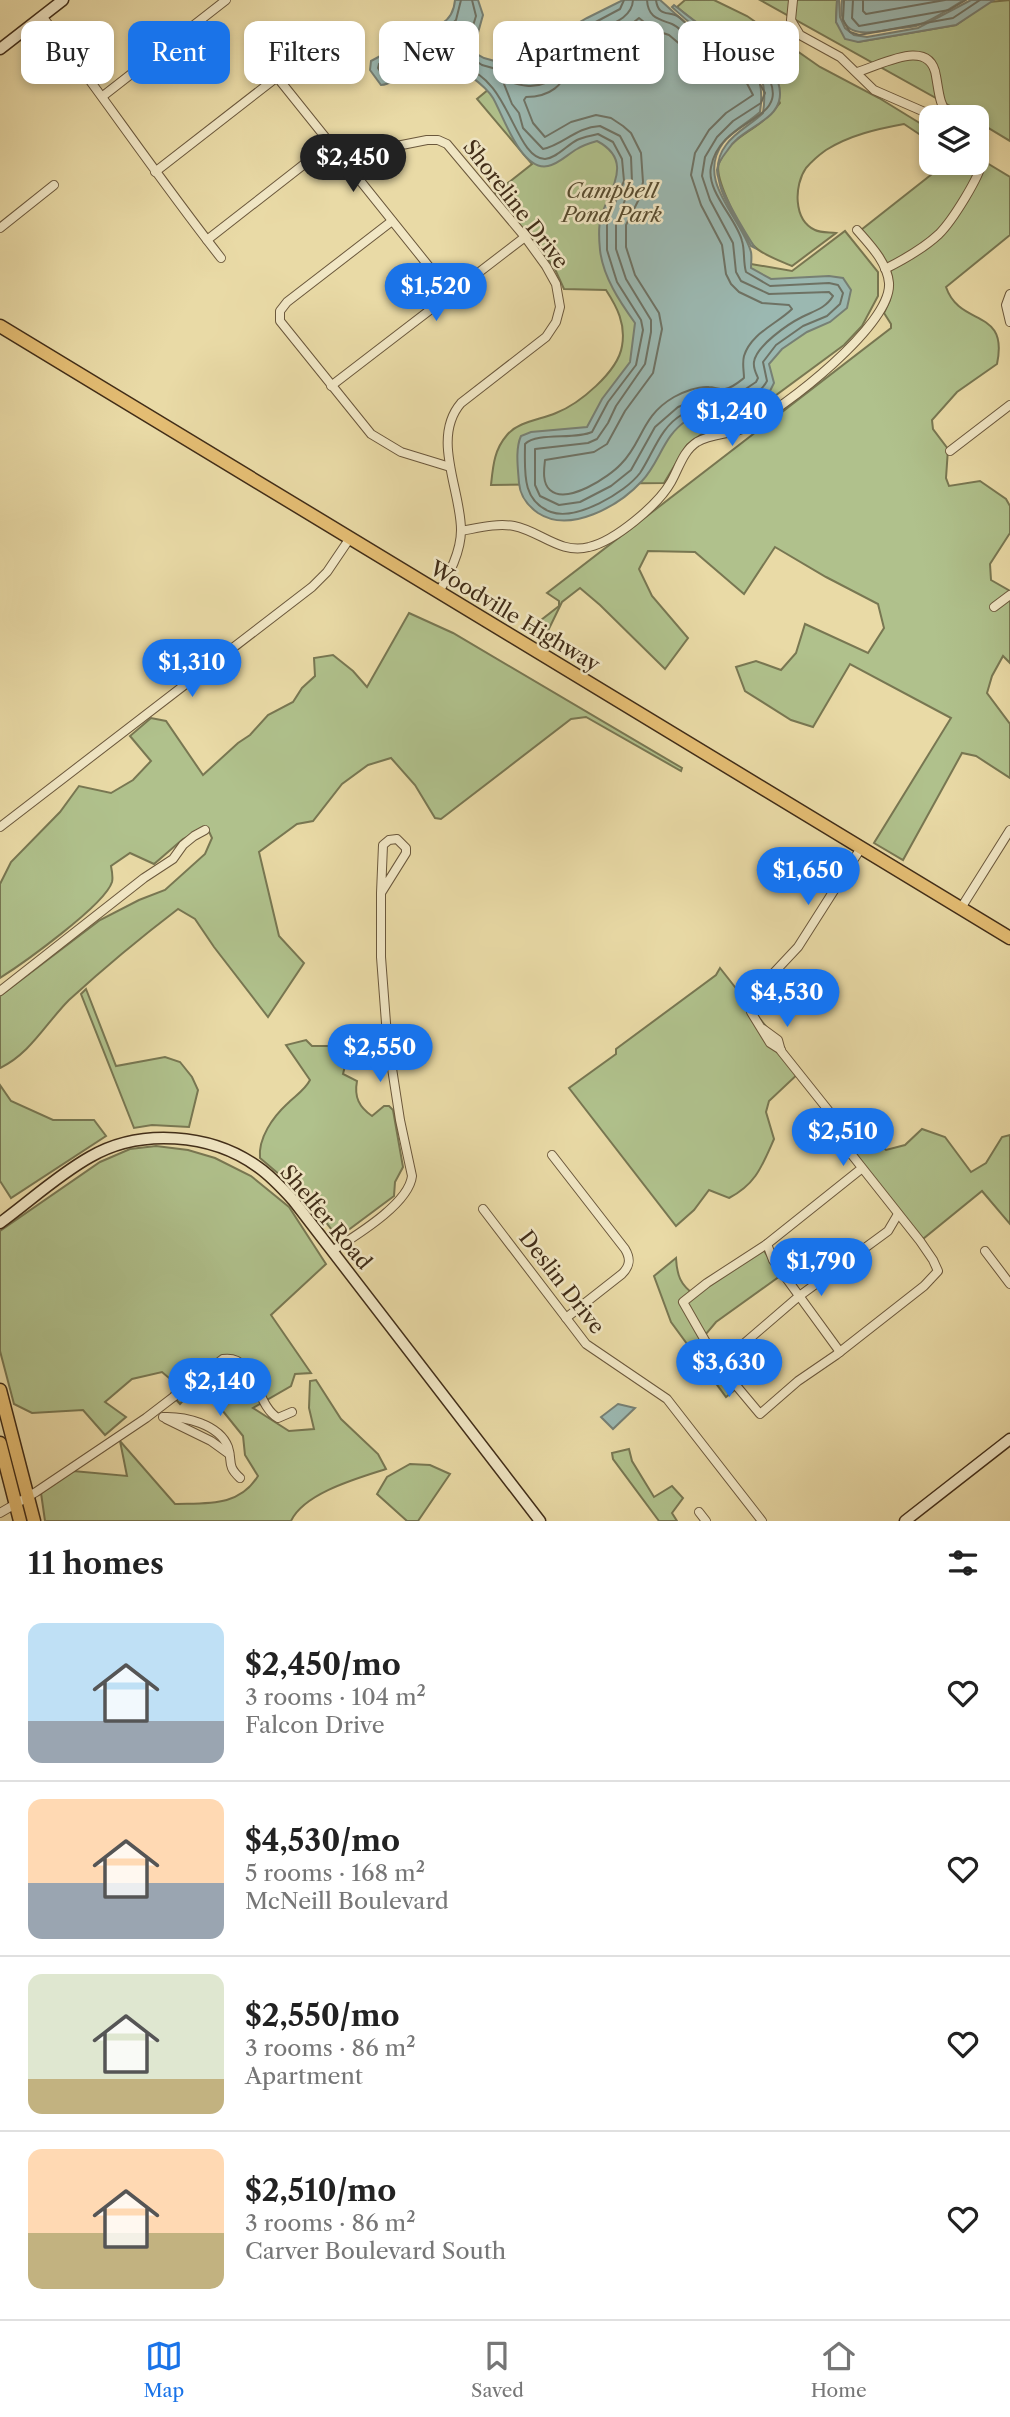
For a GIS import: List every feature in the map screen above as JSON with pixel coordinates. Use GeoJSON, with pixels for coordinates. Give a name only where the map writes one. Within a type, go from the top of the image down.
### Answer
{"type":"FeatureCollection","features":[{"type":"Feature","properties":{"kind":"main road","name":"Woodville Highway"},"geometry":{"type":"LineString","coordinates":[[0,326],[1010,939]]}},
{"type":"Feature","properties":{"kind":"main road"},"geometry":{"type":"LineString","coordinates":[[0,1390],[22,1500],[20,1521]]}},
{"type":"Feature","properties":{"kind":"main road"},"geometry":{"type":"LineString","coordinates":[[0,1443],[22,1500],[34,1521]]}},
{"type":"Feature","properties":{"kind":"street"},"geometry":{"type":"LineString","coordinates":[[0,48],[63,0]]}},
{"type":"Feature","properties":{"kind":"street"},"geometry":{"type":"LineString","coordinates":[[103,96],[226,0]]}},
{"type":"Feature","properties":{"kind":"street"},"geometry":{"type":"LineString","coordinates":[[793,0],[791,20],[800,35],[840,57],[874,90],[919,110]]}},
{"type":"Feature","properties":{"kind":"street"},"geometry":{"type":"LineString","coordinates":[[42,16],[221,258]]}},
{"type":"Feature","properties":{"kind":"street"},"geometry":{"type":"LineString","coordinates":[[858,72],[898,57],[924,58],[934,66],[938,96],[943,105]]}},
{"type":"Feature","properties":{"kind":"street"},"geometry":{"type":"LineString","coordinates":[[155,172],[268,84]]}},
{"type":"Feature","properties":{"kind":"street"},"geometry":{"type":"LineString","coordinates":[[283,84],[450,294]]}},
{"type":"Feature","properties":{"kind":"street","name":"Shoreline Drive"},"geometry":{"type":"LineString","coordinates":[[341,157],[427,139],[447,144],[525,237],[556,284],[560,307],[556,322],[537,345],[453,412],[449,428],[450,467],[460,510],[461,531],[457,551],[439,592]]}},
{"type":"Feature","properties":{"kind":"street"},"geometry":{"type":"LineString","coordinates":[[207,240],[330,144]]}},
{"type":"Feature","properties":{"kind":"street"},"geometry":{"type":"LineString","coordinates":[[885,269],[912,256],[940,233],[956,212],[975,175]]}},
{"type":"Feature","properties":{"kind":"street"},"geometry":{"type":"LineString","coordinates":[[0,228],[54,185]]}},
{"type":"Feature","properties":{"kind":"street"},"geometry":{"type":"LineString","coordinates":[[392,221],[287,302],[279,314],[280,321],[360,423],[379,440],[401,452],[450,467]]}},
{"type":"Feature","properties":{"kind":"street"},"geometry":{"type":"LineString","coordinates":[[461,531],[494,525],[512,526],[575,549],[588,548],[615,534],[655,503],[684,456],[697,442],[733,433],[778,408],[858,341],[879,315],[887,298],[889,283],[875,250],[857,230]]}},
{"type":"Feature","properties":{"kind":"street"},"geometry":{"type":"LineString","coordinates":[[331,386],[525,237]]}},
{"type":"Feature","properties":{"kind":"street"},"geometry":{"type":"LineString","coordinates":[[1010,294],[1006,305],[1010,322]]}},
{"type":"Feature","properties":{"kind":"street"},"geometry":{"type":"LineString","coordinates":[[950,451],[1010,405]]}},
{"type":"Feature","properties":{"kind":"street"},"geometry":{"type":"LineString","coordinates":[[0,827],[312,587],[327,572],[350,538]]}},
{"type":"Feature","properties":{"kind":"street"},"geometry":{"type":"LineString","coordinates":[[994,607],[1010,595]]}},
{"type":"Feature","properties":{"kind":"street"},"geometry":{"type":"LineString","coordinates":[[0,991],[144,878],[173,859],[194,835],[205,830]]}},
{"type":"Feature","properties":{"kind":"street"},"geometry":{"type":"LineString","coordinates":[[961,908],[1010,830]]}},
{"type":"Feature","properties":{"kind":"street"},"geometry":{"type":"LineString","coordinates":[[332,1251],[402,1198],[411,1186],[412,1176],[387,1036],[381,957],[381,893],[383,845],[389,840],[397,839],[406,848],[406,853],[381,893]]}},
{"type":"Feature","properties":{"kind":"street"},"geometry":{"type":"LineString","coordinates":[[861,848],[797,947],[756,989],[751,997],[751,1012],[770,1043],[781,1051],[844,1130],[852,1155],[861,1169],[933,1260],[938,1271],[924,1286],[840,1352],[798,1381],[760,1414],[719,1365],[683,1301],[766,1244],[861,1169]]}},
{"type":"Feature","properties":{"kind":"street","name":"Shelfer Road"},"geometry":{"type":"LineString","coordinates":[[0,1223],[67,1172],[99,1152],[136,1141],[182,1139],[216,1146],[256,1166],[293,1200],[540,1521]]}},
{"type":"Feature","properties":{"kind":"street"},"geometry":{"type":"LineString","coordinates":[[552,1155],[625,1249],[629,1260],[622,1274],[566,1318]]}},
{"type":"Feature","properties":{"kind":"street","name":"Deslin Drive"},"geometry":{"type":"LineString","coordinates":[[483,1209],[591,1349],[667,1399],[762,1521]]}},
{"type":"Feature","properties":{"kind":"street"},"geometry":{"type":"LineString","coordinates":[[719,1365],[798,1297],[888,1231],[898,1214]]}},
{"type":"Feature","properties":{"kind":"street"},"geometry":{"type":"LineString","coordinates":[[766,1244],[773,1260],[798,1297],[840,1352]]}},
{"type":"Feature","properties":{"kind":"street"},"geometry":{"type":"LineString","coordinates":[[985,1251],[1010,1284]]}},
{"type":"Feature","properties":{"kind":"street"},"geometry":{"type":"LineString","coordinates":[[0,1513],[146,1418],[211,1365],[228,1358],[243,1365],[270,1412],[278,1418],[292,1412]]}},
{"type":"Feature","properties":{"kind":"street"},"geometry":{"type":"LineString","coordinates":[[146,1418],[163,1417],[211,1441],[229,1454],[230,1468],[240,1478]]}},
{"type":"Feature","properties":{"kind":"street"},"geometry":{"type":"LineString","coordinates":[[905,1521],[1010,1439]]}},
{"type":"Feature","properties":{"kind":"street"},"geometry":{"type":"LineString","coordinates":[[699,1512],[706,1521]]}},
{"type":"Feature","properties":{"kind":"green space"},"geometry":{"type":"Polygon","coordinates":[[[685,0],[714,0],[754,21],[694,21],[677,7],[685,0]]]}},
{"type":"Feature","properties":{"kind":"green space"},"geometry":{"type":"Polygon","coordinates":[[[760,0],[837,0],[836,22],[858,42],[956,25],[989,2],[1010,0],[1010,141],[989,128],[989,105],[948,105],[760,0]]]}},
{"type":"Feature","properties":{"kind":"green space","name":"Campbell Pond Park"},"geometry":{"type":"Polygon","coordinates":[[[673,28],[678,84],[681,84],[695,176],[728,260],[792,271],[845,231],[878,272],[878,296],[862,326],[844,345],[729,430],[706,431],[687,445],[664,483],[491,485],[497,452],[507,435],[524,424],[565,409],[596,386],[619,356],[623,330],[617,309],[606,290],[564,289],[554,267],[494,194],[532,164],[477,99],[495,84],[664,84],[664,31],[673,28]]]}},
{"type":"Feature","properties":{"kind":"green space"},"geometry":{"type":"Polygon","coordinates":[[[799,52],[919,123],[919,134],[904,124],[854,136],[823,152],[806,168],[799,183],[799,210],[808,225],[815,230],[836,233],[792,266],[754,246],[730,206],[718,170],[728,148],[765,119],[780,103],[771,84],[799,84],[799,52]]]}},
{"type":"Feature","properties":{"kind":"green space"},"geometry":{"type":"Polygon","coordinates":[[[989,164],[1010,177],[1010,235],[946,287],[953,300],[990,325],[996,334],[999,346],[997,364],[957,392],[932,420],[933,429],[948,449],[946,478],[949,486],[980,481],[1006,499],[1010,506],[1010,533],[990,564],[991,580],[1010,591],[1010,663],[1003,656],[992,676],[987,693],[1010,724],[1010,778],[976,756],[962,753],[903,860],[874,843],[951,718],[850,664],[813,727],[791,720],[745,691],[736,667],[756,661],[781,670],[796,653],[805,624],[868,653],[884,628],[878,604],[775,547],[744,594],[695,552],[648,551],[639,569],[652,596],[688,638],[665,669],[580,588],[562,602],[543,641],[527,631],[559,606],[559,601],[547,593],[891,328],[884,313],[890,300],[892,283],[861,230],[931,175],[989,175],[989,164]]]}},
{"type":"Feature","properties":{"kind":"green space"},"geometry":{"type":"Polygon","coordinates":[[[409,613],[453,633],[682,768],[681,771],[586,717],[571,719],[441,819],[435,818],[415,785],[391,758],[368,765],[342,784],[313,821],[297,824],[259,852],[279,936],[304,963],[268,1017],[195,919],[178,909],[82,988],[20,1055],[0,1068],[0,996],[100,920],[165,890],[205,854],[212,838],[207,827],[183,839],[154,864],[130,853],[111,866],[112,882],[95,905],[0,978],[0,884],[11,862],[60,812],[79,786],[111,793],[133,780],[151,761],[130,736],[151,718],[166,721],[203,775],[250,735],[268,715],[293,702],[302,688],[315,676],[314,658],[333,655],[367,687],[409,613]]]}},
{"type":"Feature","properties":{"kind":"green space"},"geometry":{"type":"Polygon","coordinates":[[[720,968],[801,1071],[769,1101],[766,1112],[774,1139],[762,1166],[752,1180],[729,1198],[709,1190],[694,1210],[676,1226],[569,1088],[616,1054],[616,1049],[716,975],[720,968]]]}},
{"type":"Feature","properties":{"kind":"green space"},"geometry":{"type":"Polygon","coordinates":[[[86,989],[116,1066],[165,1057],[180,1062],[192,1077],[198,1090],[189,1127],[152,1125],[134,1128],[81,994],[86,989]]]}},
{"type":"Feature","properties":{"kind":"green space"},"geometry":{"type":"Polygon","coordinates":[[[306,1040],[312,1046],[350,1046],[343,1074],[357,1081],[356,1092],[361,1105],[372,1116],[384,1106],[393,1110],[403,1167],[395,1182],[394,1196],[347,1231],[332,1230],[308,1199],[260,1158],[261,1143],[272,1122],[310,1080],[286,1045],[306,1040]]]}},
{"type":"Feature","properties":{"kind":"green space"},"geometry":{"type":"Polygon","coordinates":[[[0,1085],[11,1101],[53,1120],[94,1120],[106,1136],[11,1198],[0,1181],[0,1085]]]}},
{"type":"Feature","properties":{"kind":"green space"},"geometry":{"type":"Polygon","coordinates":[[[846,1129],[862,1129],[886,1150],[905,1145],[922,1129],[945,1137],[971,1172],[986,1163],[1002,1137],[1010,1135],[1010,1224],[982,1191],[918,1243],[848,1145],[846,1129]]]}},
{"type":"Feature","properties":{"kind":"green space"},"geometry":{"type":"Polygon","coordinates":[[[156,1146],[188,1150],[215,1158],[251,1176],[289,1207],[326,1264],[271,1315],[311,1373],[295,1374],[291,1386],[253,1408],[289,1431],[314,1429],[309,1408],[310,1381],[316,1380],[341,1419],[378,1454],[386,1469],[319,1495],[307,1502],[291,1521],[45,1521],[41,1493],[73,1471],[127,1476],[120,1441],[175,1504],[210,1503],[232,1498],[242,1493],[258,1476],[245,1455],[243,1436],[218,1405],[228,1400],[201,1382],[180,1404],[171,1394],[175,1383],[162,1372],[132,1379],[105,1402],[126,1417],[105,1435],[83,1410],[32,1413],[14,1404],[0,1351],[0,1231],[100,1162],[130,1149],[156,1146]]]}},
{"type":"Feature","properties":{"kind":"green space"},"geometry":{"type":"Polygon","coordinates":[[[761,1246],[780,1276],[716,1322],[705,1335],[718,1354],[750,1338],[761,1345],[765,1352],[766,1365],[726,1397],[671,1322],[654,1276],[676,1258],[680,1279],[695,1295],[761,1246]]]}},
{"type":"Feature","properties":{"kind":"green space"},"geometry":{"type":"Polygon","coordinates":[[[629,1449],[632,1461],[654,1497],[672,1486],[683,1498],[672,1513],[677,1521],[659,1521],[613,1459],[612,1453],[629,1449]]]}},
{"type":"Feature","properties":{"kind":"green space"},"geometry":{"type":"Polygon","coordinates":[[[410,1464],[430,1465],[450,1474],[418,1521],[407,1521],[377,1494],[387,1477],[410,1464]]]}},
{"type":"Feature","properties":{"kind":"water","name":"Campbell Pond Park"},"geometry":{"type":"Polygon","coordinates":[[[455,0],[478,0],[483,15],[479,29],[479,21],[446,21],[455,0]]]}},
{"type":"Feature","properties":{"kind":"water","name":"Campbell Pond Park"},"geometry":{"type":"Polygon","coordinates":[[[623,0],[660,0],[684,21],[678,21],[678,84],[760,84],[760,112],[723,143],[716,157],[714,171],[723,199],[751,252],[751,268],[771,279],[829,276],[843,278],[851,290],[847,308],[830,322],[807,332],[782,349],[769,364],[774,383],[769,393],[732,416],[702,414],[686,421],[672,434],[642,481],[621,500],[579,519],[551,519],[528,504],[520,488],[518,447],[521,436],[531,432],[587,427],[602,399],[630,362],[635,323],[608,279],[599,242],[600,221],[616,176],[615,158],[597,141],[579,148],[552,165],[538,165],[521,152],[491,94],[479,83],[479,55],[493,61],[493,84],[664,84],[664,21],[582,21],[623,0]]]}},
{"type":"Feature","properties":{"kind":"water"},"geometry":{"type":"Polygon","coordinates":[[[837,0],[845,28],[854,35],[867,37],[918,28],[971,0],[994,0],[956,25],[858,42],[845,39],[836,22],[837,0]]]}},
{"type":"Feature","properties":{"kind":"water"},"geometry":{"type":"Polygon","coordinates":[[[842,0],[964,0],[916,26],[861,32],[848,27],[843,21],[842,0]]]}},
{"type":"Feature","properties":{"kind":"water"},"geometry":{"type":"Polygon","coordinates":[[[674,5],[695,21],[689,21],[672,7],[674,5]]]}},
{"type":"Feature","properties":{"kind":"water","name":"Campbell Pond Park"},"geometry":{"type":"Polygon","coordinates":[[[379,57],[379,82],[370,70],[371,61],[379,57]]]}},
{"type":"Feature","properties":{"kind":"water"},"geometry":{"type":"Polygon","coordinates":[[[763,84],[778,84],[779,102],[774,111],[735,141],[718,165],[730,140],[763,113],[763,84]]]}},
{"type":"Feature","properties":{"kind":"water"},"geometry":{"type":"Polygon","coordinates":[[[719,180],[732,210],[755,248],[751,246],[730,209],[719,180]]]}},
{"type":"Feature","properties":{"kind":"water"},"geometry":{"type":"Polygon","coordinates":[[[618,1404],[635,1408],[613,1429],[601,1417],[618,1404]]]}}]}
